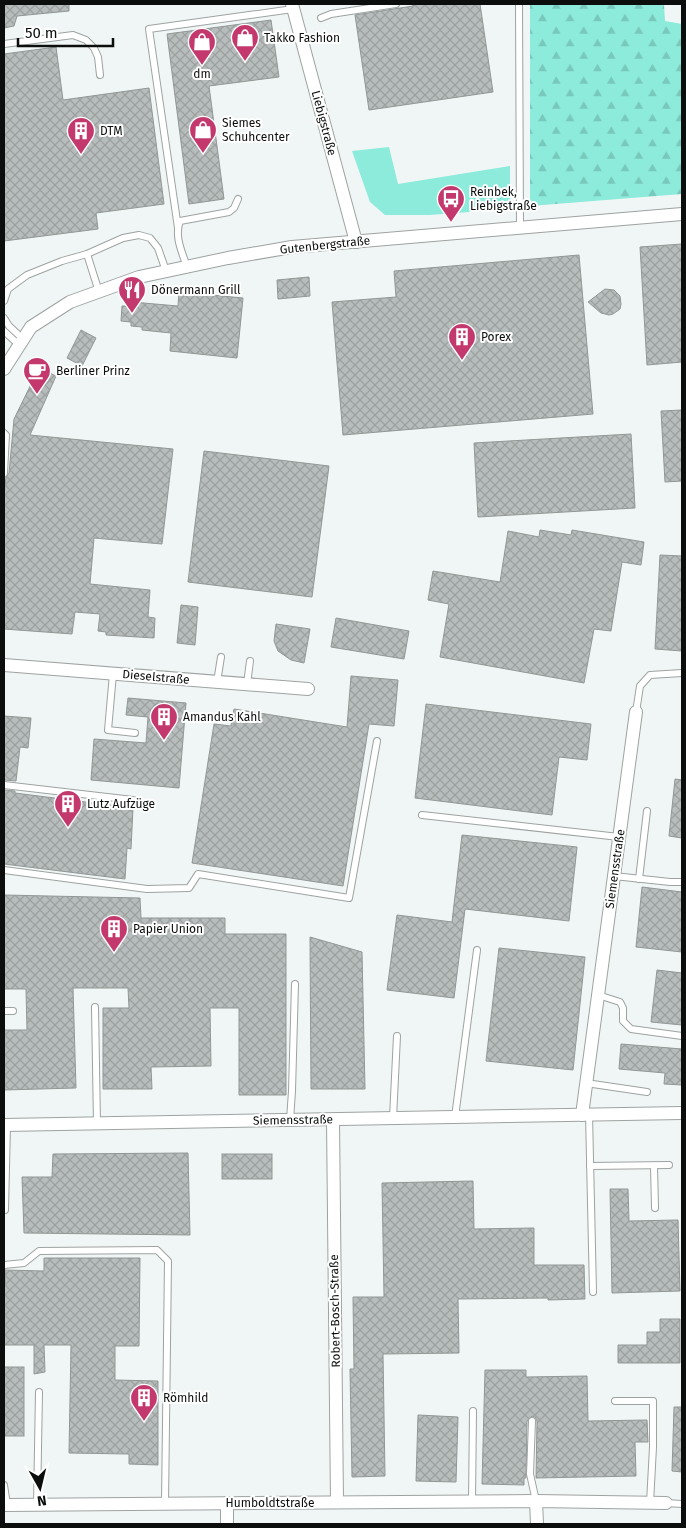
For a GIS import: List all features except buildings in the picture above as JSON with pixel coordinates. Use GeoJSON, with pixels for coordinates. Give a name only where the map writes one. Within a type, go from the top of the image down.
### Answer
{"type":"FeatureCollection","features":[{"type":"Feature","properties":{"kind":"street","name":"Liebigstraße"},"geometry":{"type":"LineString","coordinates":[[293,6],[356,242]]}},
{"type":"Feature","properties":{"kind":"street","name":"Gutenbergstraße"},"geometry":{"type":"LineString","coordinates":[[4,369],[31,327],[70,302],[139,277],[292,247],[682,214]]}},
{"type":"Feature","properties":{"kind":"street","name":"Dieselstraße"},"geometry":{"type":"LineString","coordinates":[[4,665],[308,689]]}},
{"type":"Feature","properties":{"kind":"street","name":"Siemensstraße"},"geometry":{"type":"LineString","coordinates":[[585,1114],[586,1083],[636,712]]}},
{"type":"Feature","properties":{"kind":"street","name":"Siemensstraße"},"geometry":{"type":"LineString","coordinates":[[5,1125],[682,1113]]}},
{"type":"Feature","properties":{"kind":"street","name":"Robert-Bosch-Straße"},"geometry":{"type":"LineString","coordinates":[[333,1120],[337,1502]]}},
{"type":"Feature","properties":{"kind":"street","name":"Humboldtstraße"},"geometry":{"type":"LineString","coordinates":[[6,1505],[472,1501],[666,1504]]}},
{"type":"Feature","properties":{"kind":"street"},"geometry":{"type":"LineString","coordinates":[[536,1501],[537,1524]]}},
{"type":"Feature","properties":{"kind":"street"},"geometry":{"type":"LineString","coordinates":[[227,1503],[227,1524]]}},
{"type":"Feature","properties":{"kind":"lane"},"geometry":{"type":"LineString","coordinates":[[321,18],[331,14],[396,4]]}},
{"type":"Feature","properties":{"kind":"lane"},"geometry":{"type":"LineString","coordinates":[[519,4],[520,228]]}},
{"type":"Feature","properties":{"kind":"lane"},"geometry":{"type":"LineString","coordinates":[[187,267],[179,244],[149,29],[293,6]]}},
{"type":"Feature","properties":{"kind":"lane"},"geometry":{"type":"LineString","coordinates":[[4,44],[73,35],[86,40],[94,48],[98,57],[100,75]]}},
{"type":"Feature","properties":{"kind":"lane"},"geometry":{"type":"LineString","coordinates":[[178,228],[180,221],[229,212],[234,208],[238,199]]}},
{"type":"Feature","properties":{"kind":"lane"},"geometry":{"type":"LineString","coordinates":[[4,301],[8,289],[27,275],[62,261],[87,254],[123,238],[139,235],[150,238],[158,248],[166,271]]}},
{"type":"Feature","properties":{"kind":"lane"},"geometry":{"type":"LineString","coordinates":[[87,254],[99,292]]}},
{"type":"Feature","properties":{"kind":"lane"},"geometry":{"type":"LineString","coordinates":[[4,318],[21,342]]}},
{"type":"Feature","properties":{"kind":"lane"},"geometry":{"type":"LineString","coordinates":[[4,332],[21,342]]}},
{"type":"Feature","properties":{"kind":"lane"},"geometry":{"type":"LineString","coordinates":[[4,433],[6,435],[6,448],[4,473]]}},
{"type":"Feature","properties":{"kind":"lane"},"geometry":{"type":"LineString","coordinates":[[217,682],[221,658]]}},
{"type":"Feature","properties":{"kind":"lane"},"geometry":{"type":"LineString","coordinates":[[247,684],[250,661]]}},
{"type":"Feature","properties":{"kind":"lane"},"geometry":{"type":"LineString","coordinates":[[636,712],[640,686],[650,675],[682,673]]}},
{"type":"Feature","properties":{"kind":"lane"},"geometry":{"type":"LineString","coordinates":[[113,674],[108,730],[135,733]]}},
{"type":"Feature","properties":{"kind":"lane"},"geometry":{"type":"LineString","coordinates":[[4,870],[147,889],[190,888],[198,874],[349,898],[377,741]]}},
{"type":"Feature","properties":{"kind":"lane"},"geometry":{"type":"LineString","coordinates":[[4,785],[133,800]]}},
{"type":"Feature","properties":{"kind":"lane"},"geometry":{"type":"LineString","coordinates":[[639,878],[647,811]]}},
{"type":"Feature","properties":{"kind":"lane"},"geometry":{"type":"LineString","coordinates":[[422,815],[619,837]]}},
{"type":"Feature","properties":{"kind":"lane"},"geometry":{"type":"LineString","coordinates":[[614,876],[682,882]]}},
{"type":"Feature","properties":{"kind":"lane"},"geometry":{"type":"LineString","coordinates":[[455,1117],[476,950]]}},
{"type":"Feature","properties":{"kind":"lane"},"geometry":{"type":"LineString","coordinates":[[290,1120],[295,984]]}},
{"type":"Feature","properties":{"kind":"lane"},"geometry":{"type":"LineString","coordinates":[[598,995],[620,1002],[624,1008],[623,1021],[631,1029],[682,1036]]}},
{"type":"Feature","properties":{"kind":"lane"},"geometry":{"type":"LineString","coordinates":[[95,1007],[97,1124]]}},
{"type":"Feature","properties":{"kind":"lane"},"geometry":{"type":"LineString","coordinates":[[4,1010],[14,1011]]}},
{"type":"Feature","properties":{"kind":"lane"},"geometry":{"type":"LineString","coordinates":[[393,1118],[397,1036]]}},
{"type":"Feature","properties":{"kind":"lane"},"geometry":{"type":"LineString","coordinates":[[586,1083],[647,1092]]}},
{"type":"Feature","properties":{"kind":"lane"},"geometry":{"type":"LineString","coordinates":[[585,1114],[590,1166],[593,1292]]}},
{"type":"Feature","properties":{"kind":"lane"},"geometry":{"type":"LineString","coordinates":[[5,1125],[5,1210]]}},
{"type":"Feature","properties":{"kind":"lane"},"geometry":{"type":"LineString","coordinates":[[590,1166],[669,1166]]}},
{"type":"Feature","properties":{"kind":"lane"},"geometry":{"type":"LineString","coordinates":[[654,1166],[655,1208]]}},
{"type":"Feature","properties":{"kind":"lane"},"geometry":{"type":"LineString","coordinates":[[4,1265],[24,1263],[39,1251],[157,1250],[168,1261],[164,1504]]}},
{"type":"Feature","properties":{"kind":"lane"},"geometry":{"type":"LineString","coordinates":[[36,1505],[39,1392]]}},
{"type":"Feature","properties":{"kind":"lane"},"geometry":{"type":"LineString","coordinates":[[615,1400],[653,1400],[650,1503]]}},
{"type":"Feature","properties":{"kind":"lane"},"geometry":{"type":"LineString","coordinates":[[472,1501],[473,1411]]}},
{"type":"Feature","properties":{"kind":"lane"},"geometry":{"type":"LineString","coordinates":[[532,1421],[530,1474],[536,1501]]}},
{"type":"Feature","properties":{"kind":"lane"},"geometry":{"type":"LineString","coordinates":[[4,1485],[6,1505]]}},
{"type":"Feature","properties":{"kind":"lane"},"geometry":{"type":"LineString","coordinates":[[666,1504],[682,1504]]}},
{"type":"Feature","properties":{"kind":"green space"},"geometry":{"type":"Polygon","coordinates":[[[530,4],[664,4],[665,21],[682,24],[682,194],[530,206],[530,4]]]}},
{"type":"Feature","properties":{"kind":"green space"},"geometry":{"type":"Polygon","coordinates":[[[389,147],[398,184],[510,166],[510,209],[429,215],[385,215],[370,202],[352,151],[389,147]]]}},
{"type":"Feature","properties":{"kind":"place","name":"Takko Fashion"},"geometry":{"type":"Point","coordinates":[245,62]}},
{"type":"Feature","properties":{"kind":"place","name":"dm"},"geometry":{"type":"Point","coordinates":[202,66]}},
{"type":"Feature","properties":{"kind":"place","name":"Siemes Schuhcenter"},"geometry":{"type":"Point","coordinates":[203,154]}},
{"type":"Feature","properties":{"kind":"place","name":"DTM"},"geometry":{"type":"Point","coordinates":[81,155]}},
{"type":"Feature","properties":{"kind":"place","name":"Reinbek, Liebigstraße"},"geometry":{"type":"Point","coordinates":[451,223]}},
{"type":"Feature","properties":{"kind":"place","name":"Dönermann Grill"},"geometry":{"type":"Point","coordinates":[132,314]}},
{"type":"Feature","properties":{"kind":"place","name":"Porex"},"geometry":{"type":"Point","coordinates":[462,361]}},
{"type":"Feature","properties":{"kind":"place","name":"Berliner Prinz"},"geometry":{"type":"Point","coordinates":[37,395]}},
{"type":"Feature","properties":{"kind":"place","name":"Amandus Kahl"},"geometry":{"type":"Point","coordinates":[164,741]}},
{"type":"Feature","properties":{"kind":"place","name":"Lutz Aufzüge"},"geometry":{"type":"Point","coordinates":[68,828]}},
{"type":"Feature","properties":{"kind":"place","name":"Papier Union"},"geometry":{"type":"Point","coordinates":[114,953]}},
{"type":"Feature","properties":{"kind":"place","name":"Römhild"},"geometry":{"type":"Point","coordinates":[144,1422]}}]}
